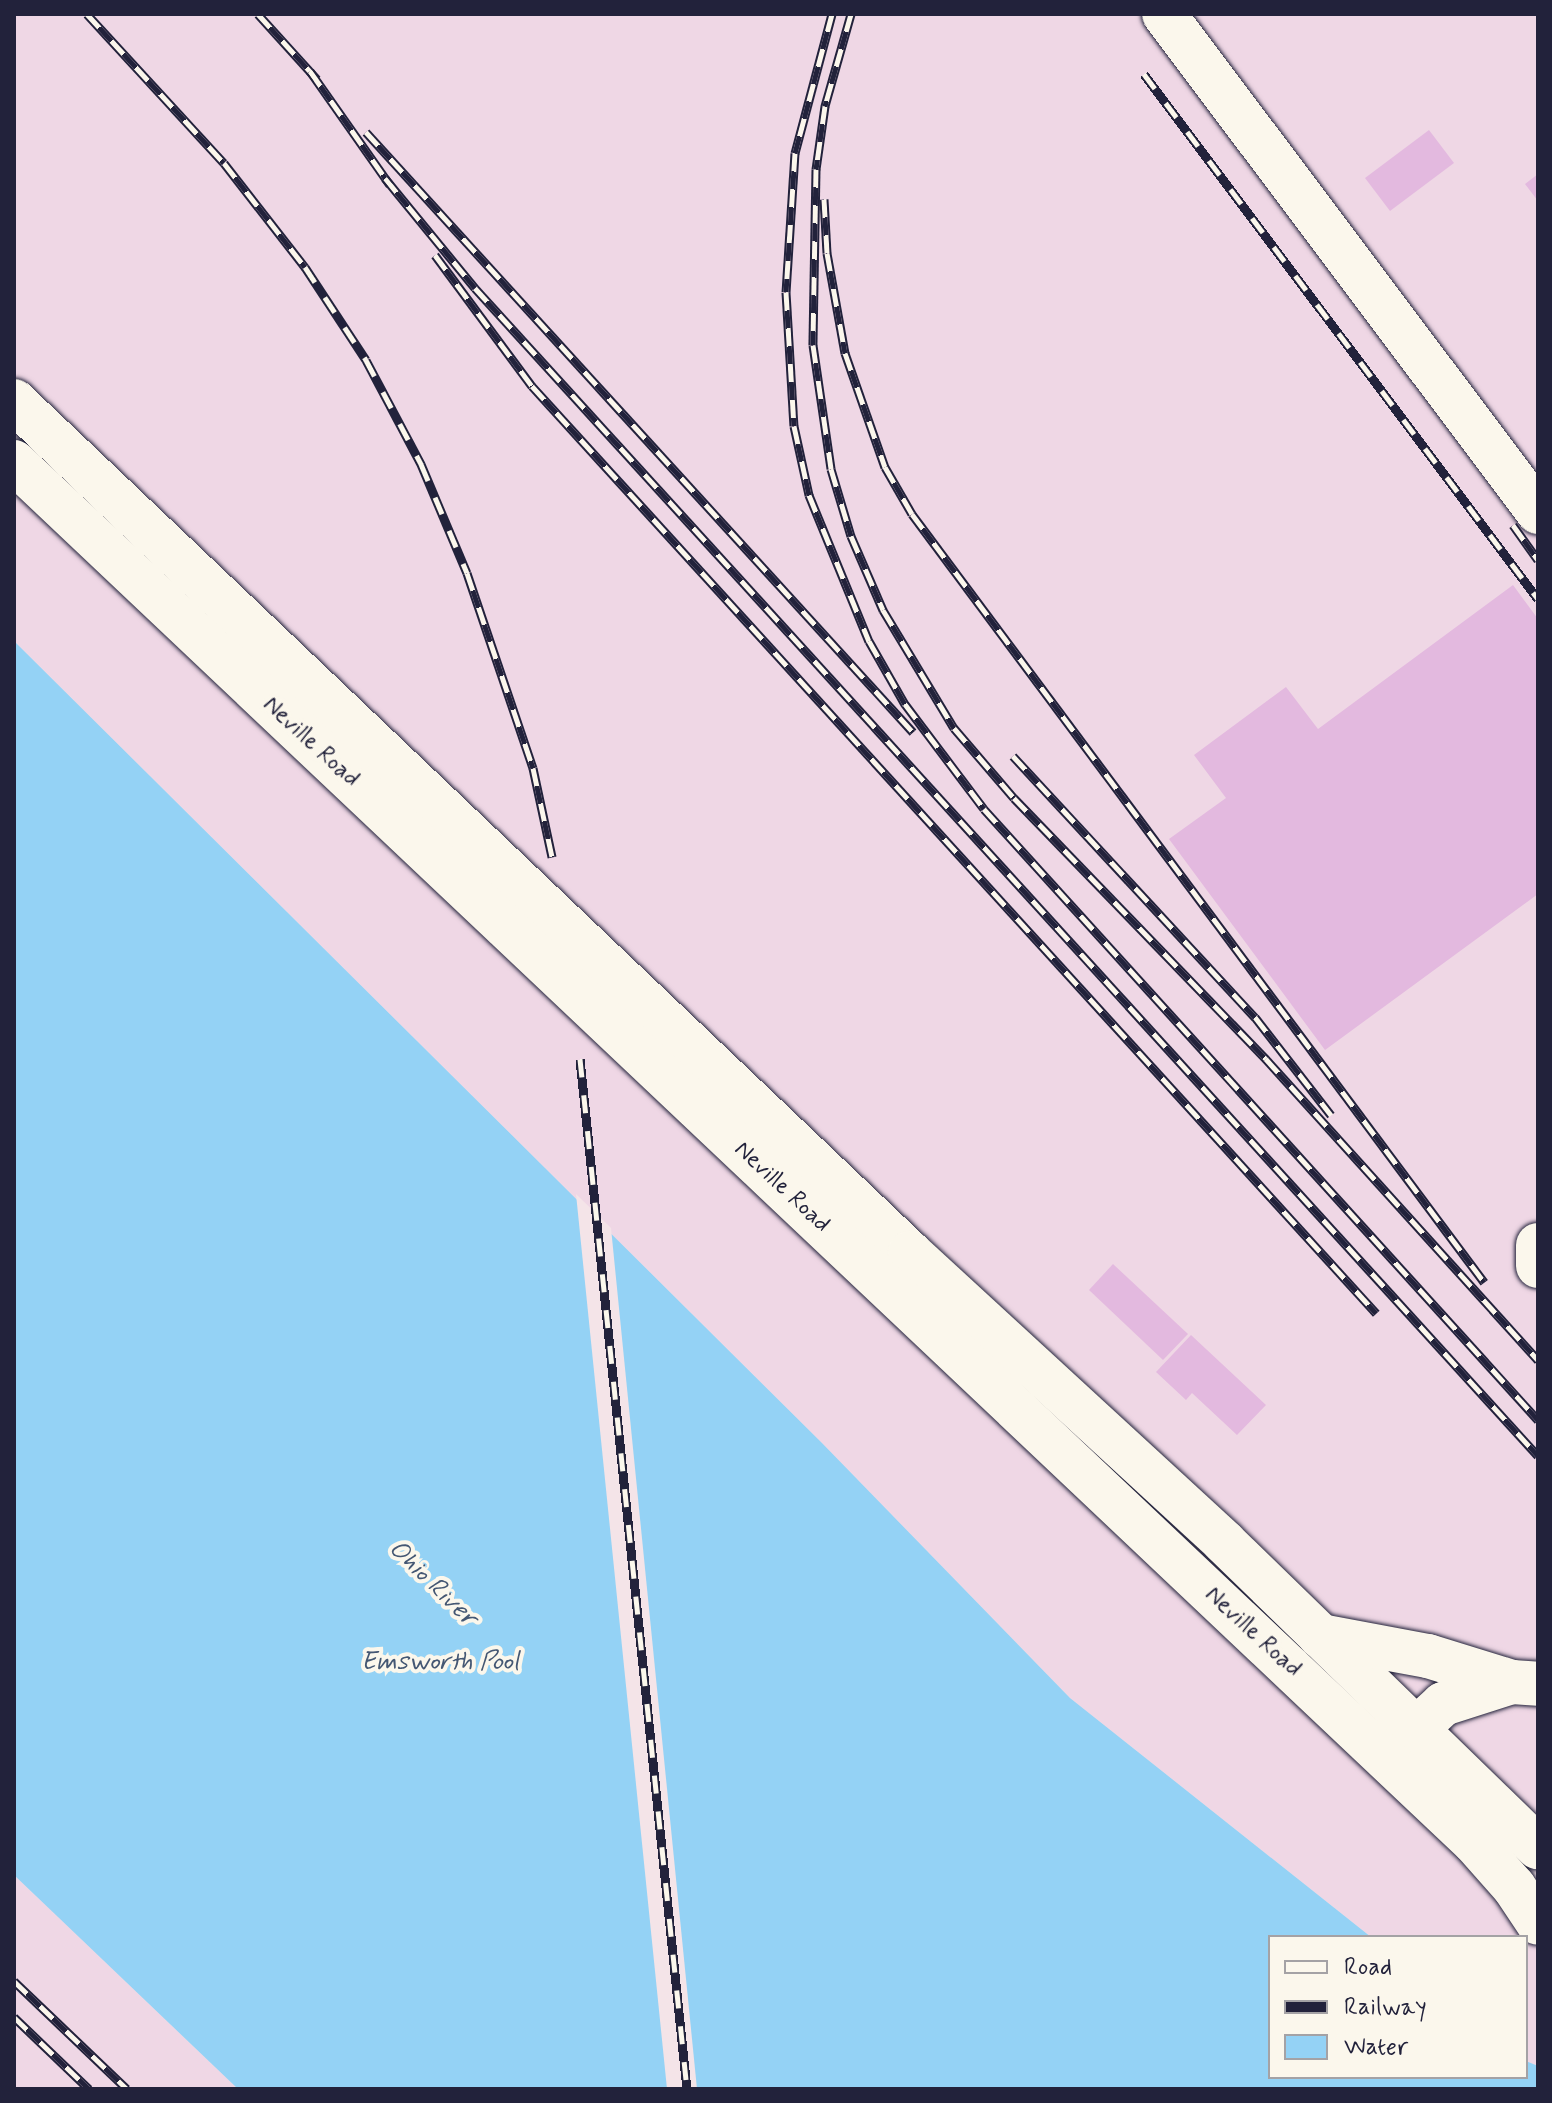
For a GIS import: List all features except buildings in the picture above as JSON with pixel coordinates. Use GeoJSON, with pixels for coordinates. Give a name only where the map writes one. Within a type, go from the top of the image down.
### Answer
{"type":"FeatureCollection","features":[{"type":"Feature","properties":{"kind":"main road"},"geometry":{"type":"LineString","coordinates":[[1164,14],[1538,512]]}},
{"type":"Feature","properties":{"kind":"main road","name":"Neville Road"},"geometry":{"type":"LineString","coordinates":[[14,401],[1320,1636],[1400,1743]]}},
{"type":"Feature","properties":{"kind":"main road","name":"Neville Road"},"geometry":{"type":"LineString","coordinates":[[14,462],[1435,1776],[1538,1847]]}},
{"type":"Feature","properties":{"kind":"main road"},"geometry":{"type":"LineString","coordinates":[[1538,1245],[1538,1266]]}},
{"type":"Feature","properties":{"kind":"main road"},"geometry":{"type":"LineString","coordinates":[[1320,1636],[1428,1656],[1510,1686]]}},
{"type":"Feature","properties":{"kind":"main road"},"geometry":{"type":"LineString","coordinates":[[1400,1743],[1443,1704],[1510,1686]]}},
{"type":"Feature","properties":{"kind":"main road"},"geometry":{"type":"LineString","coordinates":[[1435,1776],[1510,1686]]}},
{"type":"Feature","properties":{"kind":"main road","name":"Neville Road"},"geometry":{"type":"LineString","coordinates":[[1435,1776],[1538,1923]]}},
{"type":"Feature","properties":{"kind":"shaded area"},"geometry":{"type":"Polygon","coordinates":[[[14,14],[1538,14],[1538,1847],[14,401],[14,14]]]}},
{"type":"Feature","properties":{"kind":"shaded area"},"geometry":{"type":"Polygon","coordinates":[[[14,462],[1538,1923],[1538,2066],[1528,2062],[1528,1935],[1368,1935],[1070,1698],[822,1443],[14,641],[14,462]]]}},
{"type":"Feature","properties":{"kind":"shaded area"},"geometry":{"type":"Polygon","coordinates":[[[14,1875],[238,2089],[14,2089],[14,1875]]]}},
{"type":"Feature","properties":{"kind":"water","name":"Emsworth Pool"},"geometry":{"type":"Polygon","coordinates":[[[14,641],[822,1443],[1070,1698],[1368,1935],[1268,1935],[1268,2079],[1528,2079],[1528,2062],[1538,2066],[1538,2089],[238,2089],[14,1875],[14,641]]]}},
{"type":"Feature","properties":{"kind":"pier"},"geometry":{"type":"Polygon","coordinates":[[[576,1194],[611,1228],[697,2089],[667,2089],[576,1194]]]}},
{"type":"Feature","properties":{"kind":"railway"},"geometry":{"type":"LineString","coordinates":[[87,14],[224,163],[305,267],[366,360],[421,464],[467,573],[533,768],[552,857]]}},
{"type":"Feature","properties":{"kind":"railway"},"geometry":{"type":"LineString","coordinates":[[258,14],[317,79]]}},
{"type":"Feature","properties":{"kind":"railway"},"geometry":{"type":"LineString","coordinates":[[832,14],[795,153],[786,292],[794,426],[809,495],[869,641],[905,704],[984,809],[1538,1420]]}},
{"type":"Feature","properties":{"kind":"railway"},"geometry":{"type":"LineString","coordinates":[[851,14],[825,106],[816,169],[813,345],[831,469],[851,536],[883,610],[954,728],[1014,798],[1266,1059],[1538,1360]]}},
{"type":"Feature","properties":{"kind":"railway"},"geometry":{"type":"LineString","coordinates":[[310,71],[390,185]]}},
{"type":"Feature","properties":{"kind":"railway"},"geometry":{"type":"LineString","coordinates":[[1144,74],[1538,599]]}},
{"type":"Feature","properties":{"kind":"railway"},"geometry":{"type":"LineString","coordinates":[[366,132],[913,732]]}},
{"type":"Feature","properties":{"kind":"railway"},"geometry":{"type":"LineString","coordinates":[[385,178],[475,288],[1538,1456]]}},
{"type":"Feature","properties":{"kind":"railway"},"geometry":{"type":"LineString","coordinates":[[824,199],[827,253],[845,353],[885,467],[912,514],[1484,1282]]}},
{"type":"Feature","properties":{"kind":"railway"},"geometry":{"type":"LineString","coordinates":[[435,255],[532,386],[1376,1313]]}},
{"type":"Feature","properties":{"kind":"railway"},"geometry":{"type":"LineString","coordinates":[[1513,525],[1538,560]]}},
{"type":"Feature","properties":{"kind":"railway"},"geometry":{"type":"LineString","coordinates":[[1013,756],[1255,1017],[1331,1115]]}},
{"type":"Feature","properties":{"kind":"railway"},"geometry":{"type":"LineString","coordinates":[[580,1059],[687,2089]]}},
{"type":"Feature","properties":{"kind":"railway"},"geometry":{"type":"LineString","coordinates":[[14,1981],[127,2089]]}},
{"type":"Feature","properties":{"kind":"railway"},"geometry":{"type":"LineString","coordinates":[[14,2017],[89,2089]]}},
{"type":"Feature","properties":{"kind":"water label","name":"Ohio River"},"geometry":{"type":"Point","coordinates":[432,1584]}}]}
